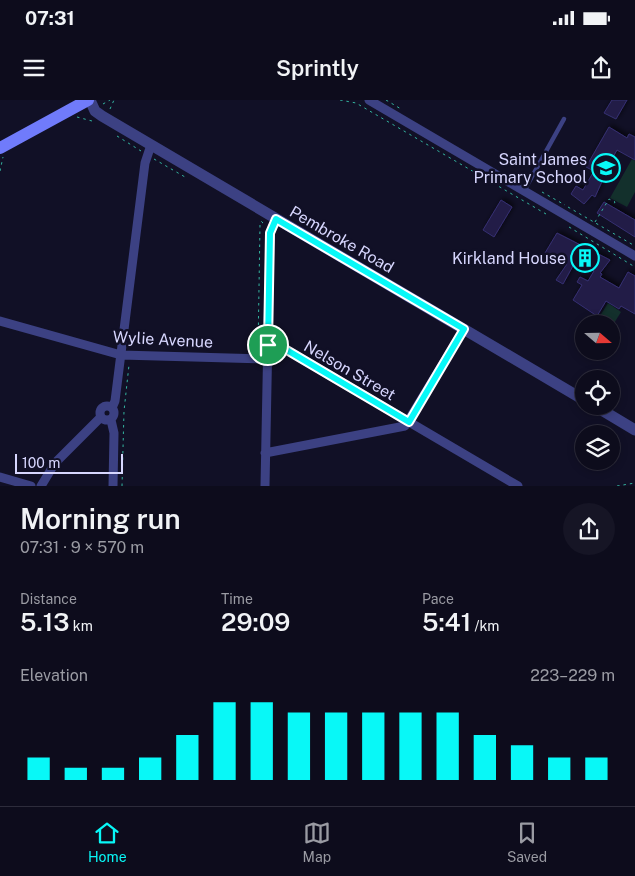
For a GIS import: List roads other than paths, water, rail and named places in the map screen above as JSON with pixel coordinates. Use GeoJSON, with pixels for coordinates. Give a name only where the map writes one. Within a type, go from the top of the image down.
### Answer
{"type":"FeatureCollection","features":[{"type":"Feature","properties":{"kind":"main road"},"geometry":{"type":"LineString","coordinates":[[0,148],[89,100]]}},
{"type":"Feature","properties":{"kind":"street","name":"Pembroke Road"},"geometry":{"type":"LineString","coordinates":[[89,100],[98,114],[146,148],[276,219],[575,395]]}},
{"type":"Feature","properties":{"kind":"street"},"geometry":{"type":"LineString","coordinates":[[369,100],[635,256]]}},
{"type":"Feature","properties":{"kind":"street"},"geometry":{"type":"LineString","coordinates":[[113,486],[114,434],[111,420],[114,414],[112,408],[121,355],[146,148]]}},
{"type":"Feature","properties":{"kind":"street"},"geometry":{"type":"LineString","coordinates":[[265,486],[270,233],[276,219]]}},
{"type":"Feature","properties":{"kind":"street","name":"Wylie Avenue"},"geometry":{"type":"LineString","coordinates":[[0,322],[121,355],[267,358]]}},
{"type":"Feature","properties":{"kind":"street"},"geometry":{"type":"LineString","coordinates":[[266,453],[402,427],[409,422],[464,329]]}},
{"type":"Feature","properties":{"kind":"street","name":"Nelson Street"},"geometry":{"type":"LineString","coordinates":[[268,345],[285,349],[518,486]]}},
{"type":"Feature","properties":{"kind":"street"},"geometry":{"type":"LineString","coordinates":[[41,486],[55,463],[101,417],[101,410],[104,407],[112,408]]}},
{"type":"Feature","properties":{"kind":"street"},"geometry":{"type":"LineString","coordinates":[[610,415],[635,430]]}},
{"type":"Feature","properties":{"kind":"street"},"geometry":{"type":"LineString","coordinates":[[101,417],[104,420],[111,420]]}},
{"type":"Feature","properties":{"kind":"street"},"geometry":{"type":"LineString","coordinates":[[0,477],[31,486]]}},
{"type":"Feature","properties":{"kind":"lane"},"geometry":{"type":"LineString","coordinates":[[524,191],[564,120]]}},
{"type":"Feature","properties":{"kind":"place","name":"Saint James Primary School"},"geometry":{"type":"Point","coordinates":[606,168]}},
{"type":"Feature","properties":{"kind":"place","name":"Kirkland House"},"geometry":{"type":"Point","coordinates":[585,258]}}]}
